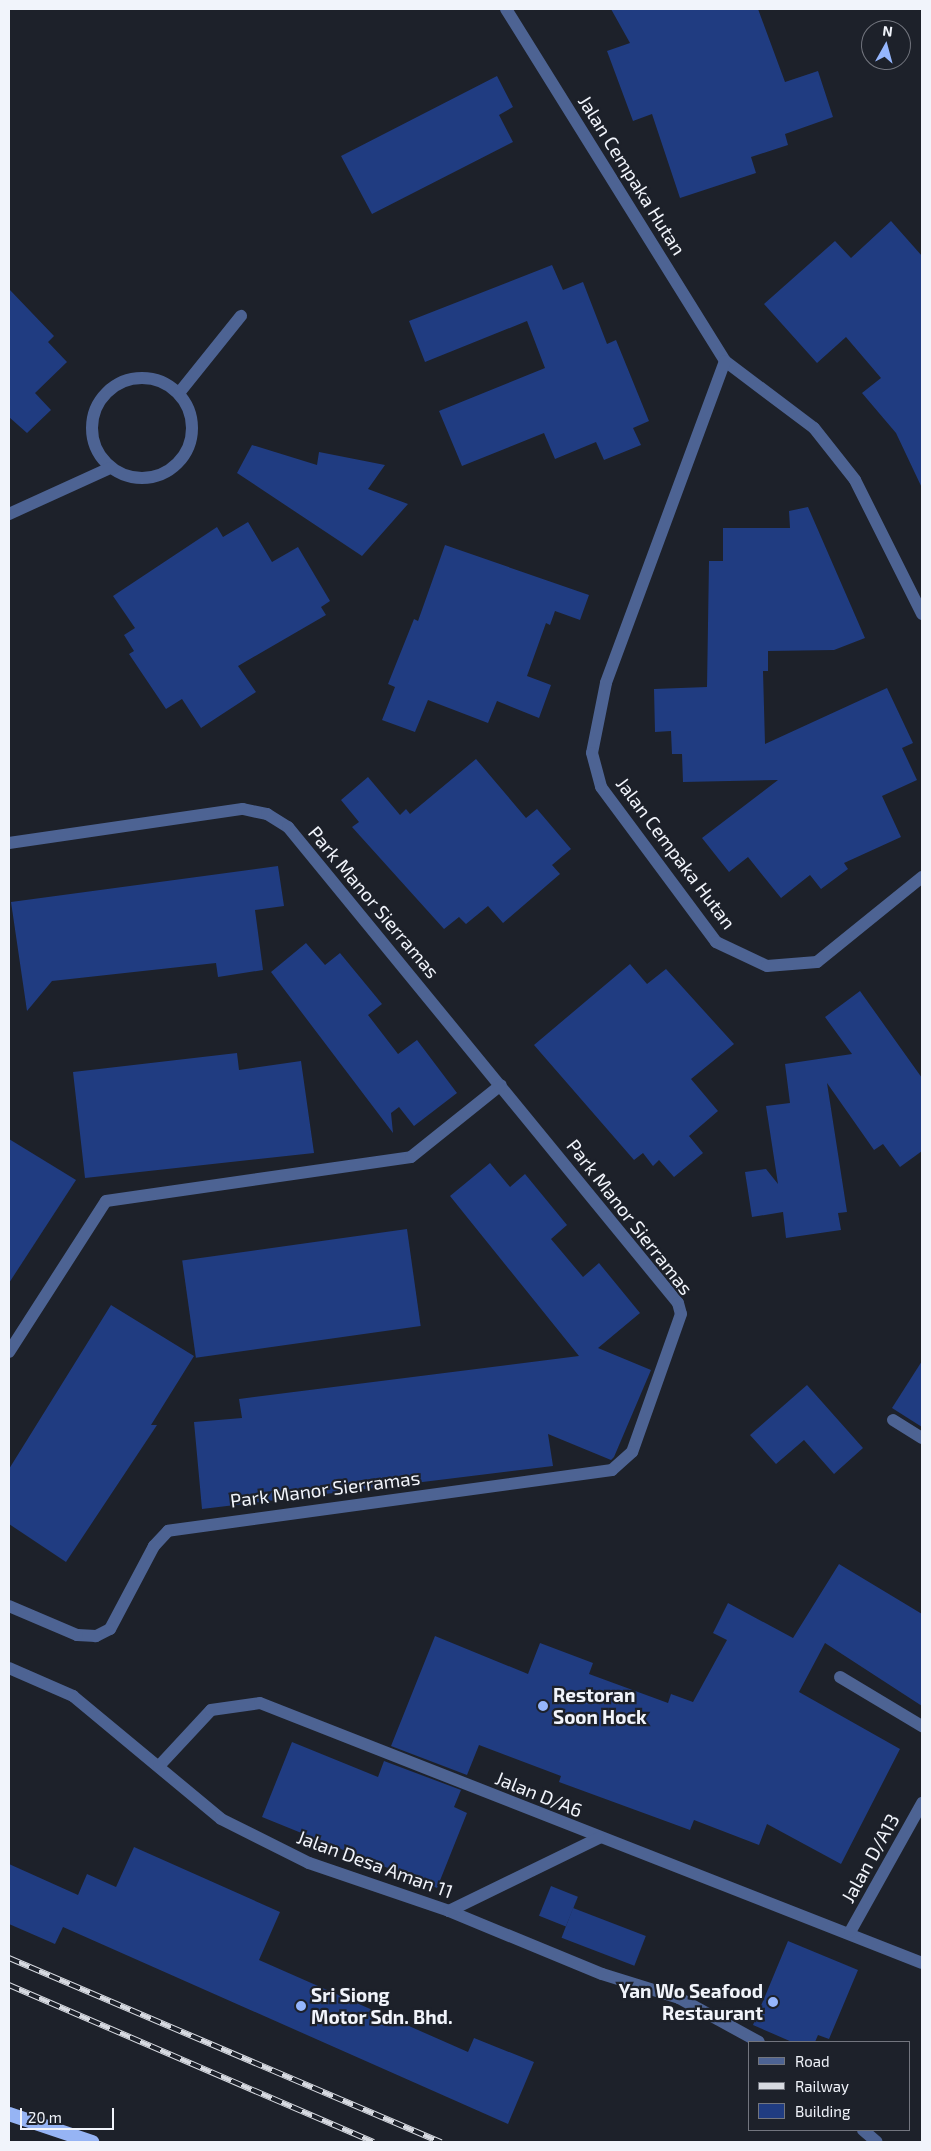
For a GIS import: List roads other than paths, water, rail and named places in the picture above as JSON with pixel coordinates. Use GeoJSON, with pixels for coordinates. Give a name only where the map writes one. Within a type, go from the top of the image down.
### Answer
{"type":"FeatureCollection","features":[{"type":"Feature","properties":{"kind":"highway"},"geometry":{"type":"LineString","coordinates":[[9,2114],[92,2142]]}},
{"type":"Feature","properties":{"kind":"street","name":"Jalan Cempaka Hutan"},"geometry":{"type":"LineString","coordinates":[[506,9],[725,361],[814,428],[855,480],[922,614]]}},
{"type":"Feature","properties":{"kind":"street"},"geometry":{"type":"LineString","coordinates":[[179,393],[241,316]]}},
{"type":"Feature","properties":{"kind":"street","name":"Jalan Cempaka Hutan"},"geometry":{"type":"LineString","coordinates":[[725,361],[606,683],[592,753],[601,787],[716,942],[767,966],[817,962],[922,877]]}},
{"type":"Feature","properties":{"kind":"street"},"geometry":{"type":"LineString","coordinates":[[143,378],[159,380],[179,393],[190,411],[192,433],[186,454],[171,470],[151,478],[129,477],[110,468],[95,449],[90,426],[97,404],[113,386],[143,378]]}},
{"type":"Feature","properties":{"kind":"street"},"geometry":{"type":"LineString","coordinates":[[9,514],[110,468]]}},
{"type":"Feature","properties":{"kind":"street","name":"Park Manor Sierramas"},"geometry":{"type":"LineString","coordinates":[[9,844],[243,809],[267,814],[288,827],[678,1303],[679,1327],[624,1463],[612,1470],[168,1531],[154,1546],[110,1629],[96,1636],[77,1635],[9,1606]]}},
{"type":"Feature","properties":{"kind":"street"},"geometry":{"type":"LineString","coordinates":[[9,1352],[106,1201],[411,1157],[501,1085]]}},
{"type":"Feature","properties":{"kind":"street"},"geometry":{"type":"LineString","coordinates":[[893,1420],[922,1438]]}},
{"type":"Feature","properties":{"kind":"street","name":"Jalan Desa Aman 11"},"geometry":{"type":"LineString","coordinates":[[9,1668],[73,1696],[221,1818],[308,1863],[449,1910],[602,1974],[679,1998],[757,2041]]}},
{"type":"Feature","properties":{"kind":"street"},"geometry":{"type":"LineString","coordinates":[[840,1677],[922,1726]]}},
{"type":"Feature","properties":{"kind":"street","name":"Jalan D/A6"},"geometry":{"type":"LineString","coordinates":[[159,1766],[211,1710],[260,1702],[599,1838],[850,1932],[922,1963]]}},
{"type":"Feature","properties":{"kind":"street","name":"Jalan D/A13"},"geometry":{"type":"LineString","coordinates":[[850,1932],[922,1803]]}},
{"type":"Feature","properties":{"kind":"street"},"geometry":{"type":"LineString","coordinates":[[449,1910],[599,1838]]}},
{"type":"Feature","properties":{"kind":"street"},"geometry":{"type":"LineString","coordinates":[[864,2131],[877,2142]]}},
{"type":"Feature","properties":{"kind":"railway"},"geometry":{"type":"LineString","coordinates":[[9,1958],[441,2142]]}},
{"type":"Feature","properties":{"kind":"railway"},"geometry":{"type":"LineString","coordinates":[[9,1985],[374,2142]]}},
{"type":"Feature","properties":{"kind":"place","name":"Restoran Soon Hock"},"geometry":{"type":"Point","coordinates":[543,1706]}},
{"type":"Feature","properties":{"kind":"place","name":"Yan Wo Seafood Restaurant"},"geometry":{"type":"Point","coordinates":[773,2002]}},
{"type":"Feature","properties":{"kind":"place","name":"Sri Siong Motor Sdn. Bhd."},"geometry":{"type":"Point","coordinates":[301,2006]}}]}
